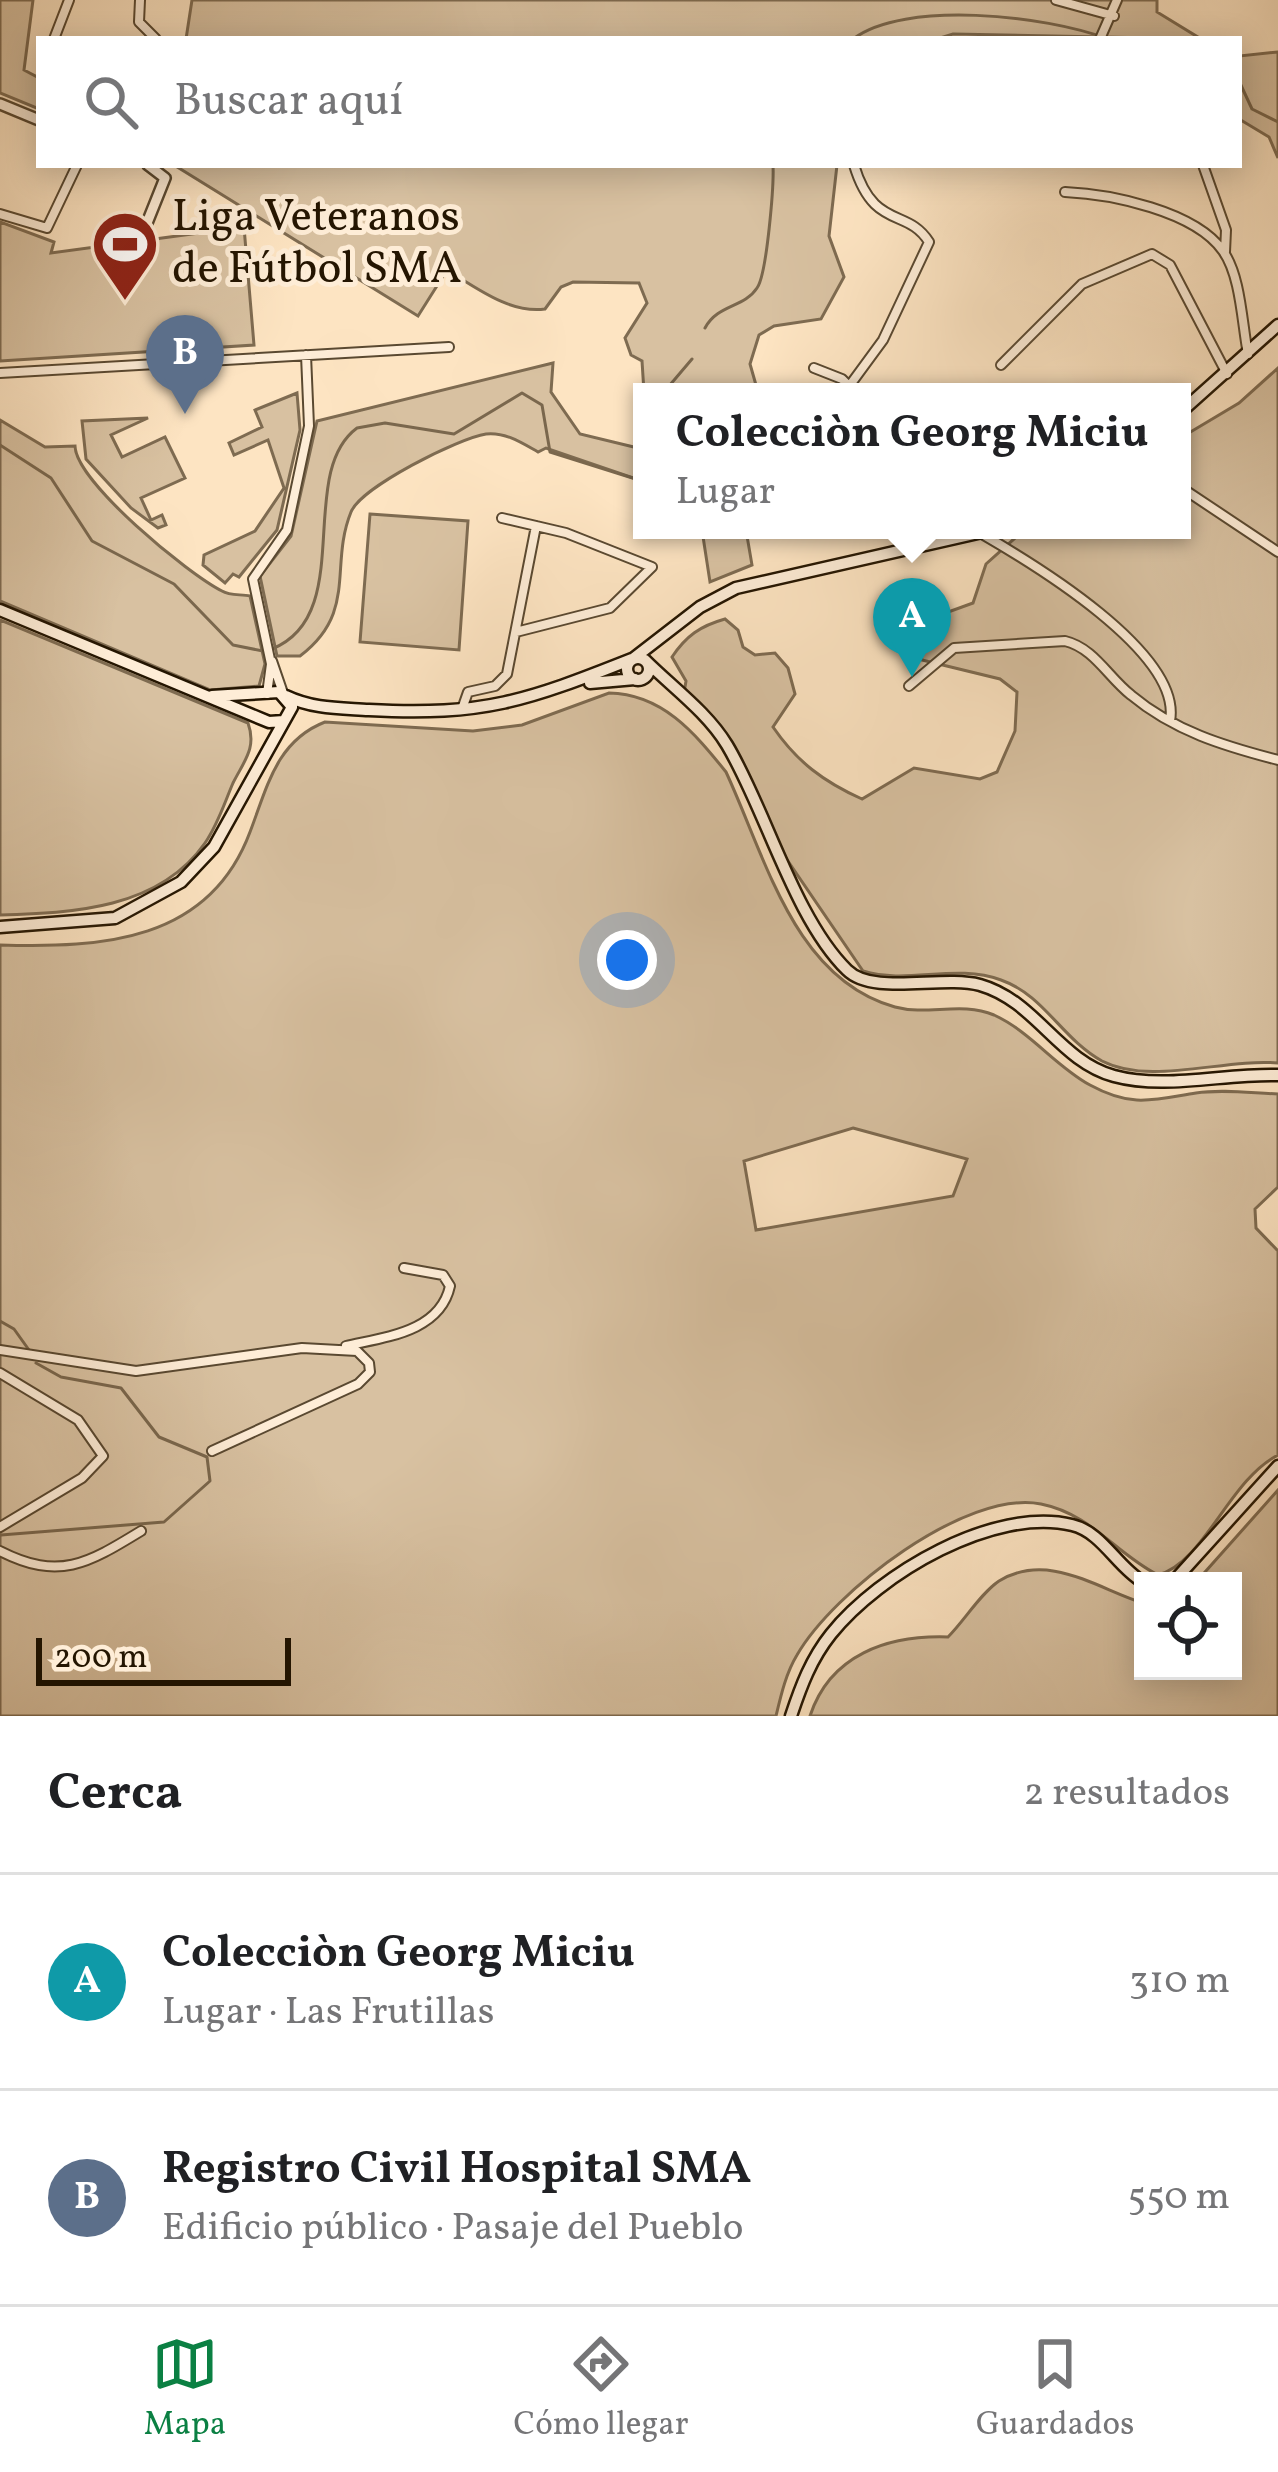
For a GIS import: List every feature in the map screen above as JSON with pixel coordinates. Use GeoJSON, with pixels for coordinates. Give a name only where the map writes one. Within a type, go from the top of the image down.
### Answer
{"type":"FeatureCollection","features":[{"type":"Feature","properties":{"kind":"main road"},"geometry":{"type":"LineString","coordinates":[[1191,404],[1278,325]]}},
{"type":"Feature","properties":{"kind":"main road"},"geometry":{"type":"LineString","coordinates":[[636,680],[627,672],[666,635],[707,603],[736,589],[954,539]]}},
{"type":"Feature","properties":{"kind":"main road"},"geometry":{"type":"LineString","coordinates":[[0,610],[264,718],[285,720],[309,713],[462,715],[523,707],[605,678],[636,680],[683,699]]}},
{"type":"Feature","properties":{"kind":"main road"},"geometry":{"type":"LineString","coordinates":[[208,694],[284,694],[322,707],[462,715],[530,699],[642,662]]}},
{"type":"Feature","properties":{"kind":"main road"},"geometry":{"type":"LineString","coordinates":[[636,680],[642,662]]}},
{"type":"Feature","properties":{"kind":"main road"},"geometry":{"type":"LineString","coordinates":[[642,662],[724,740],[808,909],[836,956],[856,977],[882,984],[945,979],[993,989],[1025,1007],[1082,1060],[1122,1078],[1278,1075]]}},
{"type":"Feature","properties":{"kind":"main road"},"geometry":{"type":"LineString","coordinates":[[0,927],[105,920],[166,893],[214,847],[292,707],[284,694]]}},
{"type":"Feature","properties":{"kind":"main road"},"geometry":{"type":"LineString","coordinates":[[262,756],[268,733],[266,696]]}},
{"type":"Feature","properties":{"kind":"main road"},"geometry":{"type":"LineString","coordinates":[[1182,1572],[1278,1466]]}},
{"type":"Feature","properties":{"kind":"main road"},"geometry":{"type":"LineString","coordinates":[[791,1716],[816,1654],[849,1615],[912,1567],[974,1534],[1008,1524],[1072,1525],[1088,1531],[1134,1574]]}},
{"type":"Feature","properties":{"kind":"street"},"geometry":{"type":"LineString","coordinates":[[55,36],[69,0]]}},
{"type":"Feature","properties":{"kind":"street"},"geometry":{"type":"LineString","coordinates":[[140,0],[138,19],[153,36]]}},
{"type":"Feature","properties":{"kind":"street"},"geometry":{"type":"LineString","coordinates":[[1055,0],[1114,16]]}},
{"type":"Feature","properties":{"kind":"street"},"geometry":{"type":"LineString","coordinates":[[1103,35],[1117,0]]}},
{"type":"Feature","properties":{"kind":"street"},"geometry":{"type":"LineString","coordinates":[[2,109],[36,119]]}},
{"type":"Feature","properties":{"kind":"street"},"geometry":{"type":"LineString","coordinates":[[0,214],[47,228],[76,168]]}},
{"type":"Feature","properties":{"kind":"street"},"geometry":{"type":"LineString","coordinates":[[147,223],[165,175],[153,168]]}},
{"type":"Feature","properties":{"kind":"street"},"geometry":{"type":"LineString","coordinates":[[855,168],[874,207],[922,232],[929,245],[881,344],[855,383]]}},
{"type":"Feature","properties":{"kind":"street"},"geometry":{"type":"LineString","coordinates":[[1205,168],[1226,230],[1225,253],[1248,355]]}},
{"type":"Feature","properties":{"kind":"street"},"geometry":{"type":"LineString","coordinates":[[1065,192],[1152,207],[1225,253]]}},
{"type":"Feature","properties":{"kind":"street"},"geometry":{"type":"LineString","coordinates":[[1001,365],[1082,284],[1152,254],[1170,265],[1227,376]]}},
{"type":"Feature","properties":{"kind":"street"},"geometry":{"type":"LineString","coordinates":[[0,373],[449,347]]}},
{"type":"Feature","properties":{"kind":"street"},"geometry":{"type":"LineString","coordinates":[[284,694],[270,657],[253,579],[287,530],[309,426],[306,355]]}},
{"type":"Feature","properties":{"kind":"street"},"geometry":{"type":"LineString","coordinates":[[814,368],[842,383]]}},
{"type":"Feature","properties":{"kind":"street"},"geometry":{"type":"LineString","coordinates":[[1191,494],[1278,552]]}},
{"type":"Feature","properties":{"kind":"street"},"geometry":{"type":"LineString","coordinates":[[502,518],[647,562],[652,569],[610,608],[516,635]]}},
{"type":"Feature","properties":{"kind":"street"},"geometry":{"type":"LineString","coordinates":[[462,715],[468,692],[503,682],[536,526]]}},
{"type":"Feature","properties":{"kind":"street"},"geometry":{"type":"LineString","coordinates":[[906,539],[908,549]]}},
{"type":"Feature","properties":{"kind":"street"},"geometry":{"type":"LineString","coordinates":[[996,539],[1137,646],[1171,701],[1170,721]]}},
{"type":"Feature","properties":{"kind":"street"},"geometry":{"type":"LineString","coordinates":[[909,686],[947,650],[1065,640],[1087,650],[1125,690],[1170,721],[1214,743],[1278,760]]}},
{"type":"Feature","properties":{"kind":"street"},"geometry":{"type":"LineString","coordinates":[[266,696],[270,657]]}},
{"type":"Feature","properties":{"kind":"street"},"geometry":{"type":"LineString","coordinates":[[0,1350],[136,1371],[339,1348],[416,1328],[446,1301],[450,1286],[443,1275],[404,1268]]}},
{"type":"Feature","properties":{"kind":"street"},"geometry":{"type":"LineString","coordinates":[[212,1450],[358,1384],[370,1372],[369,1363],[357,1351],[339,1348]]}},
{"type":"Feature","properties":{"kind":"street"},"geometry":{"type":"LineString","coordinates":[[0,1373],[78,1420],[103,1456],[82,1478],[0,1527]]}},
{"type":"Feature","properties":{"kind":"street"},"geometry":{"type":"LineString","coordinates":[[0,1551],[50,1570],[84,1562],[140,1532]]}},
{"type":"Feature","properties":{"kind":"shaded area"},"geometry":{"type":"Polygon","coordinates":[[[0,0],[33,0],[24,70],[36,76],[36,108],[0,93],[0,0]]]}},
{"type":"Feature","properties":{"kind":"shaded area"},"geometry":{"type":"Polygon","coordinates":[[[192,0],[1157,0],[1157,12],[1196,36],[953,34],[186,36],[192,0]]]}},
{"type":"Feature","properties":{"kind":"shaded area"},"geometry":{"type":"Polygon","coordinates":[[[1278,52],[1278,158],[1269,137],[1242,121],[1242,56],[1278,52]]]}},
{"type":"Feature","properties":{"kind":"shaded area"},"geometry":{"type":"Polygon","coordinates":[[[179,168],[837,168],[829,236],[844,277],[821,319],[774,326],[759,335],[750,364],[755,383],[643,383],[642,361],[631,355],[625,338],[647,303],[639,283],[573,282],[561,287],[545,309],[532,309],[493,298],[447,270],[418,316],[179,168]]]}},
{"type":"Feature","properties":{"kind":"shaded area","name":"Liga Veteranos de Fútbol SMA"},"geometry":{"type":"Polygon","coordinates":[[[0,222],[54,242],[51,253],[244,227],[254,345],[0,361],[0,222]]]}},
{"type":"Feature","properties":{"kind":"shaded area"},"geometry":{"type":"Polygon","coordinates":[[[553,363],[551,392],[580,434],[633,447],[633,478],[546,448],[538,452],[500,435],[473,437],[434,454],[391,477],[351,512],[329,623],[300,656],[277,656],[260,576],[291,536],[317,421],[553,363]]]}},
{"type":"Feature","properties":{"kind":"shaded area"},"geometry":{"type":"Polygon","coordinates":[[[1278,368],[1278,1063],[1165,1071],[1121,1068],[1088,1052],[1029,996],[1001,980],[966,973],[897,976],[863,971],[762,823],[738,757],[683,699],[686,681],[672,657],[694,633],[725,619],[738,630],[743,647],[755,655],[775,653],[788,668],[795,694],[773,727],[812,770],[862,799],[914,768],[980,779],[997,772],[1015,731],[1017,692],[1000,679],[922,660],[914,630],[926,620],[973,603],[986,564],[1014,539],[1191,539],[1191,432],[1239,403],[1278,368]]]}},
{"type":"Feature","properties":{"kind":"shaded area"},"geometry":{"type":"Polygon","coordinates":[[[297,393],[300,430],[277,530],[239,577],[233,574],[225,583],[203,565],[204,555],[255,531],[284,488],[268,440],[234,455],[229,443],[262,427],[255,410],[297,393]]]}},
{"type":"Feature","properties":{"kind":"shaded area"},"geometry":{"type":"Polygon","coordinates":[[[148,418],[111,435],[122,457],[165,437],[185,478],[141,498],[151,520],[162,515],[166,525],[158,528],[131,508],[86,459],[82,421],[148,418]]]}},
{"type":"Feature","properties":{"kind":"shaded area"},"geometry":{"type":"Polygon","coordinates":[[[0,420],[45,447],[75,446],[94,481],[161,547],[222,591],[250,596],[265,664],[259,686],[210,690],[0,601],[0,420]]]}},
{"type":"Feature","properties":{"kind":"shaded area"},"geometry":{"type":"Polygon","coordinates":[[[370,514],[468,521],[459,650],[360,642],[370,514]]]}},
{"type":"Feature","properties":{"kind":"shaded area"},"geometry":{"type":"Polygon","coordinates":[[[703,539],[748,539],[752,565],[710,582],[703,539]]]}},
{"type":"Feature","properties":{"kind":"shaded area"},"geometry":{"type":"Polygon","coordinates":[[[0,620],[248,723],[248,754],[214,829],[186,865],[164,882],[85,909],[0,915],[0,620]]]}},
{"type":"Feature","properties":{"kind":"shaded area"},"geometry":{"type":"Polygon","coordinates":[[[609,693],[645,700],[675,718],[726,772],[788,911],[832,971],[860,992],[895,1007],[969,1009],[994,1015],[1077,1077],[1118,1097],[1155,1100],[1216,1091],[1278,1094],[1278,1187],[1255,1209],[1256,1228],[1278,1251],[1278,1455],[1245,1483],[1189,1555],[1164,1572],[1143,1566],[1074,1516],[1041,1504],[1010,1504],[976,1512],[940,1529],[870,1576],[815,1630],[790,1669],[776,1716],[0,1716],[0,945],[113,940],[180,917],[232,869],[284,754],[308,730],[325,722],[473,731],[522,725],[609,693]],[[853,1128],[744,1161],[756,1230],[953,1196],[967,1159],[853,1128]]]}},
{"type":"Feature","properties":{"kind":"shaded area"},"geometry":{"type":"Polygon","coordinates":[[[1278,1490],[1278,1716],[810,1716],[819,1695],[846,1664],[883,1645],[948,1637],[999,1581],[1036,1570],[1072,1576],[1134,1600],[1134,1680],[1242,1680],[1242,1572],[1205,1572],[1278,1490]]]}},
{"type":"Feature","properties":{"kind":"waterway"},"geometry":{"type":"LineString","coordinates":[[859,36],[906,19],[976,15],[1049,23],[1098,36]]}},
{"type":"Feature","properties":{"kind":"waterway"},"geometry":{"type":"LineString","coordinates":[[1242,87],[1252,109],[1278,122]]}},
{"type":"Feature","properties":{"kind":"waterway"},"geometry":{"type":"LineString","coordinates":[[705,328],[717,314],[752,294],[761,280],[773,168]]}},
{"type":"Feature","properties":{"kind":"waterway"},"geometry":{"type":"LineString","coordinates":[[672,383],[692,359]]}},
{"type":"Feature","properties":{"kind":"waterway"},"geometry":{"type":"LineString","coordinates":[[272,649],[298,632],[312,607],[320,576],[330,477],[339,449],[357,428],[385,423],[454,434],[522,393],[542,405],[550,452],[633,478]]}},
{"type":"Feature","properties":{"kind":"waterway"},"geometry":{"type":"LineString","coordinates":[[0,445],[51,478],[92,541],[174,584],[233,645],[263,651]]}},
{"type":"Feature","properties":{"kind":"waterway"},"geometry":{"type":"LineString","coordinates":[[0,1321],[14,1329],[29,1350]]}},
{"type":"Feature","properties":{"kind":"waterway"},"geometry":{"type":"LineString","coordinates":[[1,1535],[164,1522],[210,1481],[207,1457],[159,1437],[121,1388],[61,1377],[36,1363]]}},
{"type":"Feature","properties":{"kind":"place","name":"Liga Veteranos de Fútbol SMA"},"geometry":{"type":"Point","coordinates":[125,303]}},
{"type":"Feature","properties":{"kind":"place","name":"Registro Civil Hospital SMA"},"geometry":{"type":"Point","coordinates":[185,414]}},
{"type":"Feature","properties":{"kind":"place","name":"Colecciòn Georg Miciu"},"geometry":{"type":"Point","coordinates":[912,677]}}]}
